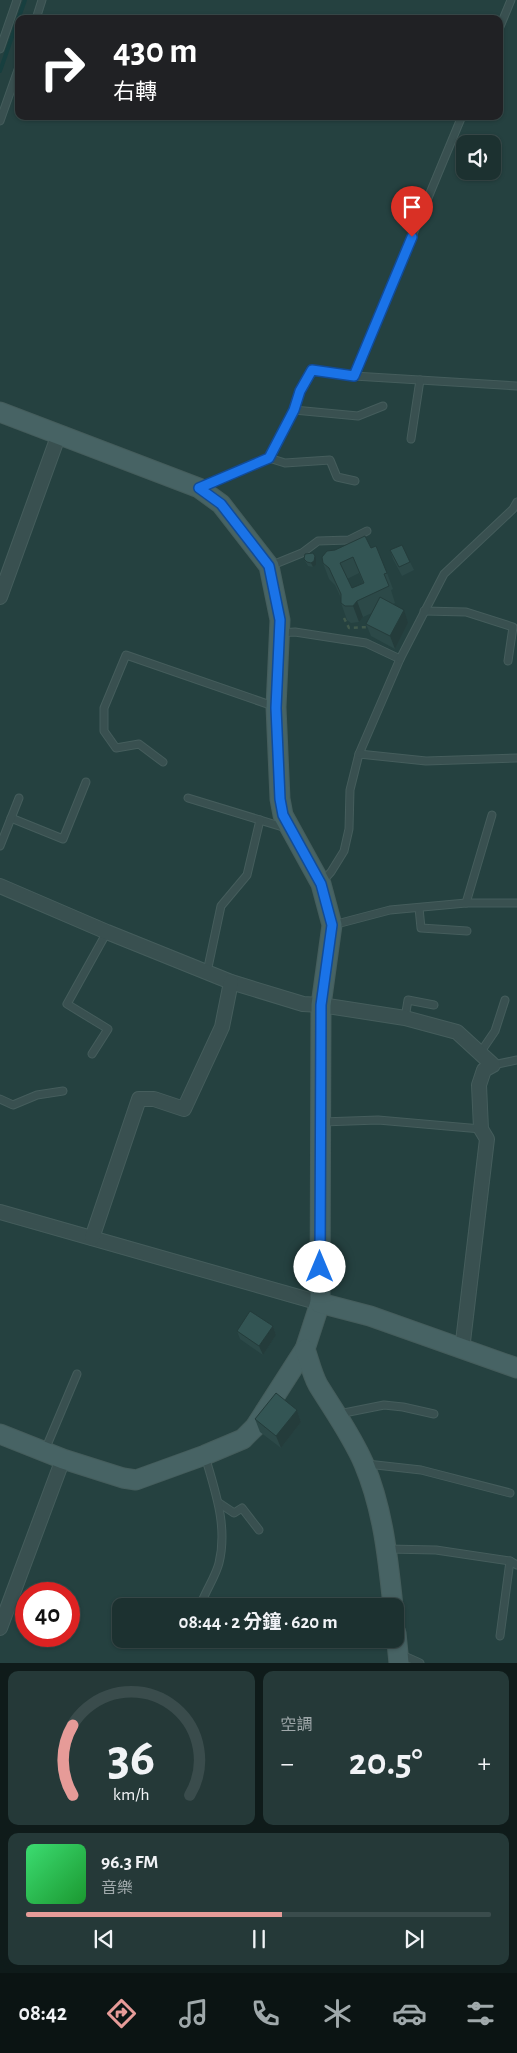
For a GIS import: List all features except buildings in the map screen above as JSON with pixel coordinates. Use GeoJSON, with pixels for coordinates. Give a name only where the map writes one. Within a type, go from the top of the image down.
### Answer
{"type":"FeatureCollection","features":[{"type":"Feature","properties":{"kind":"street"},"geometry":{"type":"LineString","coordinates":[[0,412],[199,488],[221,504],[269,566],[283,623],[276,708],[280,799],[283,815],[321,884],[332,925],[321,1005],[320,1303],[305,1349],[255,1427],[243,1439],[136,1480],[123,1478],[63,1459],[0,1434]]}},
{"type":"Feature","properties":{"kind":"street"},"geometry":{"type":"LineString","coordinates":[[0,597],[59,434]]}},
{"type":"Feature","properties":{"kind":"street"},"geometry":{"type":"LineString","coordinates":[[0,886],[231,982],[303,1004],[405,1018],[457,1032],[493,1065],[484,1070],[479,1085],[481,1129],[487,1139],[462,1350]]}},
{"type":"Feature","properties":{"kind":"street"},"geometry":{"type":"LineString","coordinates":[[92,1238],[139,1099],[154,1099],[184,1109],[222,1027],[231,982]]}},
{"type":"Feature","properties":{"kind":"street"},"geometry":{"type":"LineString","coordinates":[[0,1212],[370,1316],[517,1368]]}},
{"type":"Feature","properties":{"kind":"street"},"geometry":{"type":"LineString","coordinates":[[305,1349],[317,1383],[338,1414],[364,1464],[376,1498],[386,1549],[392,1598]]}},
{"type":"Feature","properties":{"kind":"street"},"geometry":{"type":"LineString","coordinates":[[0,1628],[63,1459]]}},
{"type":"Feature","properties":{"kind":"lane"},"geometry":{"type":"LineString","coordinates":[[0,49],[17,0]]}},
{"type":"Feature","properties":{"kind":"lane"},"geometry":{"type":"LineString","coordinates":[[37,15],[42,0]]}},
{"type":"Feature","properties":{"kind":"lane"},"geometry":{"type":"LineString","coordinates":[[503,19],[511,0]]}},
{"type":"Feature","properties":{"kind":"lane"},"geometry":{"type":"LineString","coordinates":[[0,121],[15,78]]}},
{"type":"Feature","properties":{"kind":"lane"},"geometry":{"type":"LineString","coordinates":[[354,376],[460,120]]}},
{"type":"Feature","properties":{"kind":"lane"},"geometry":{"type":"LineString","coordinates":[[199,488],[269,458],[294,410],[300,391],[312,370],[354,376],[517,386]]}},
{"type":"Feature","properties":{"kind":"lane"},"geometry":{"type":"LineString","coordinates":[[412,438],[420,380]]}},
{"type":"Feature","properties":{"kind":"lane"},"geometry":{"type":"LineString","coordinates":[[294,410],[358,416],[383,406]]}},
{"type":"Feature","properties":{"kind":"lane"},"geometry":{"type":"LineString","coordinates":[[269,458],[285,463],[330,460],[337,477],[355,481]]}},
{"type":"Feature","properties":{"kind":"lane"},"geometry":{"type":"LineString","coordinates":[[321,884],[344,851],[349,829],[350,790],[359,754],[400,659],[424,611],[444,574],[513,509],[517,502]]}},
{"type":"Feature","properties":{"kind":"lane"},"geometry":{"type":"LineString","coordinates":[[269,566],[302,553],[318,541],[349,540],[367,531]]}},
{"type":"Feature","properties":{"kind":"lane"},"geometry":{"type":"LineString","coordinates":[[424,611],[466,612],[513,627],[508,661]]}},
{"type":"Feature","properties":{"kind":"lane"},"geometry":{"type":"LineString","coordinates":[[283,623],[295,632],[366,643],[400,659]]}},
{"type":"Feature","properties":{"kind":"lane"},"geometry":{"type":"LineString","coordinates":[[163,762],[139,744],[116,748],[104,731],[104,708],[126,656],[276,708]]}},
{"type":"Feature","properties":{"kind":"lane"},"geometry":{"type":"LineString","coordinates":[[359,754],[426,761],[517,758]]}},
{"type":"Feature","properties":{"kind":"lane"},"geometry":{"type":"LineString","coordinates":[[11,818],[63,840],[86,782]]}},
{"type":"Feature","properties":{"kind":"lane"},"geometry":{"type":"LineString","coordinates":[[0,846],[19,798]]}},
{"type":"Feature","properties":{"kind":"lane"},"geometry":{"type":"LineString","coordinates":[[188,798],[290,829]]}},
{"type":"Feature","properties":{"kind":"lane"},"geometry":{"type":"LineString","coordinates":[[466,903],[492,815]]}},
{"type":"Feature","properties":{"kind":"lane"},"geometry":{"type":"LineString","coordinates":[[207,972],[220,906],[247,875],[260,820]]}},
{"type":"Feature","properties":{"kind":"lane"},"geometry":{"type":"LineString","coordinates":[[332,925],[390,910],[466,903],[517,903]]}},
{"type":"Feature","properties":{"kind":"lane"},"geometry":{"type":"LineString","coordinates":[[420,908],[421,928],[467,931]]}},
{"type":"Feature","properties":{"kind":"lane"},"geometry":{"type":"LineString","coordinates":[[92,1054],[108,1029],[67,1004],[107,932]]}},
{"type":"Feature","properties":{"kind":"lane"},"geometry":{"type":"LineString","coordinates":[[405,1018],[408,1000],[434,1005]]}},
{"type":"Feature","properties":{"kind":"lane"},"geometry":{"type":"LineString","coordinates":[[480,1053],[495,1031],[505,1000]]}},
{"type":"Feature","properties":{"kind":"lane"},"geometry":{"type":"LineString","coordinates":[[493,1065],[517,1060]]}},
{"type":"Feature","properties":{"kind":"lane"},"geometry":{"type":"LineString","coordinates":[[0,1099],[13,1105],[37,1096],[63,1091]]}},
{"type":"Feature","properties":{"kind":"lane"},"geometry":{"type":"LineString","coordinates":[[321,1122],[378,1120],[481,1129]]}},
{"type":"Feature","properties":{"kind":"lane"},"geometry":{"type":"LineString","coordinates":[[45,1451],[77,1374]]}},
{"type":"Feature","properties":{"kind":"lane"},"geometry":{"type":"LineString","coordinates":[[338,1414],[384,1404],[403,1406],[434,1414]]}},
{"type":"Feature","properties":{"kind":"lane"},"geometry":{"type":"LineString","coordinates":[[203,1598],[218,1565],[223,1539],[219,1503],[205,1455]]}},
{"type":"Feature","properties":{"kind":"lane"},"geometry":{"type":"LineString","coordinates":[[364,1464],[421,1470],[510,1493]]}},
{"type":"Feature","properties":{"kind":"lane"},"geometry":{"type":"LineString","coordinates":[[219,1503],[234,1513],[242,1508],[259,1530]]}},
{"type":"Feature","properties":{"kind":"lane"},"geometry":{"type":"LineString","coordinates":[[386,1549],[436,1550],[513,1563],[500,1636]]}},
{"type":"Feature","properties":{"kind":"lane"},"geometry":{"type":"LineString","coordinates":[[398,1648],[420,1663]]}},
{"type":"Feature","properties":{"kind":"path"},"geometry":{"type":"LineString","coordinates":[[344,618],[349,628],[371,627]]}},
{"type":"Feature","properties":{"kind":"waterway"},"geometry":{"type":"LineString","coordinates":[[20,15],[25,0]]}},
{"type":"Feature","properties":{"kind":"waterway"},"geometry":{"type":"LineString","coordinates":[[0,71],[15,28]]}},
{"type":"Feature","properties":{"kind":"route"},"geometry":{"type":"LineString","coordinates":[[320,1267],[321,1005],[332,925],[321,884],[283,815],[280,799],[276,708],[280,620],[269,566],[221,504],[199,488],[269,458],[294,410],[300,391],[312,370],[354,376],[412,237]]}}]}
